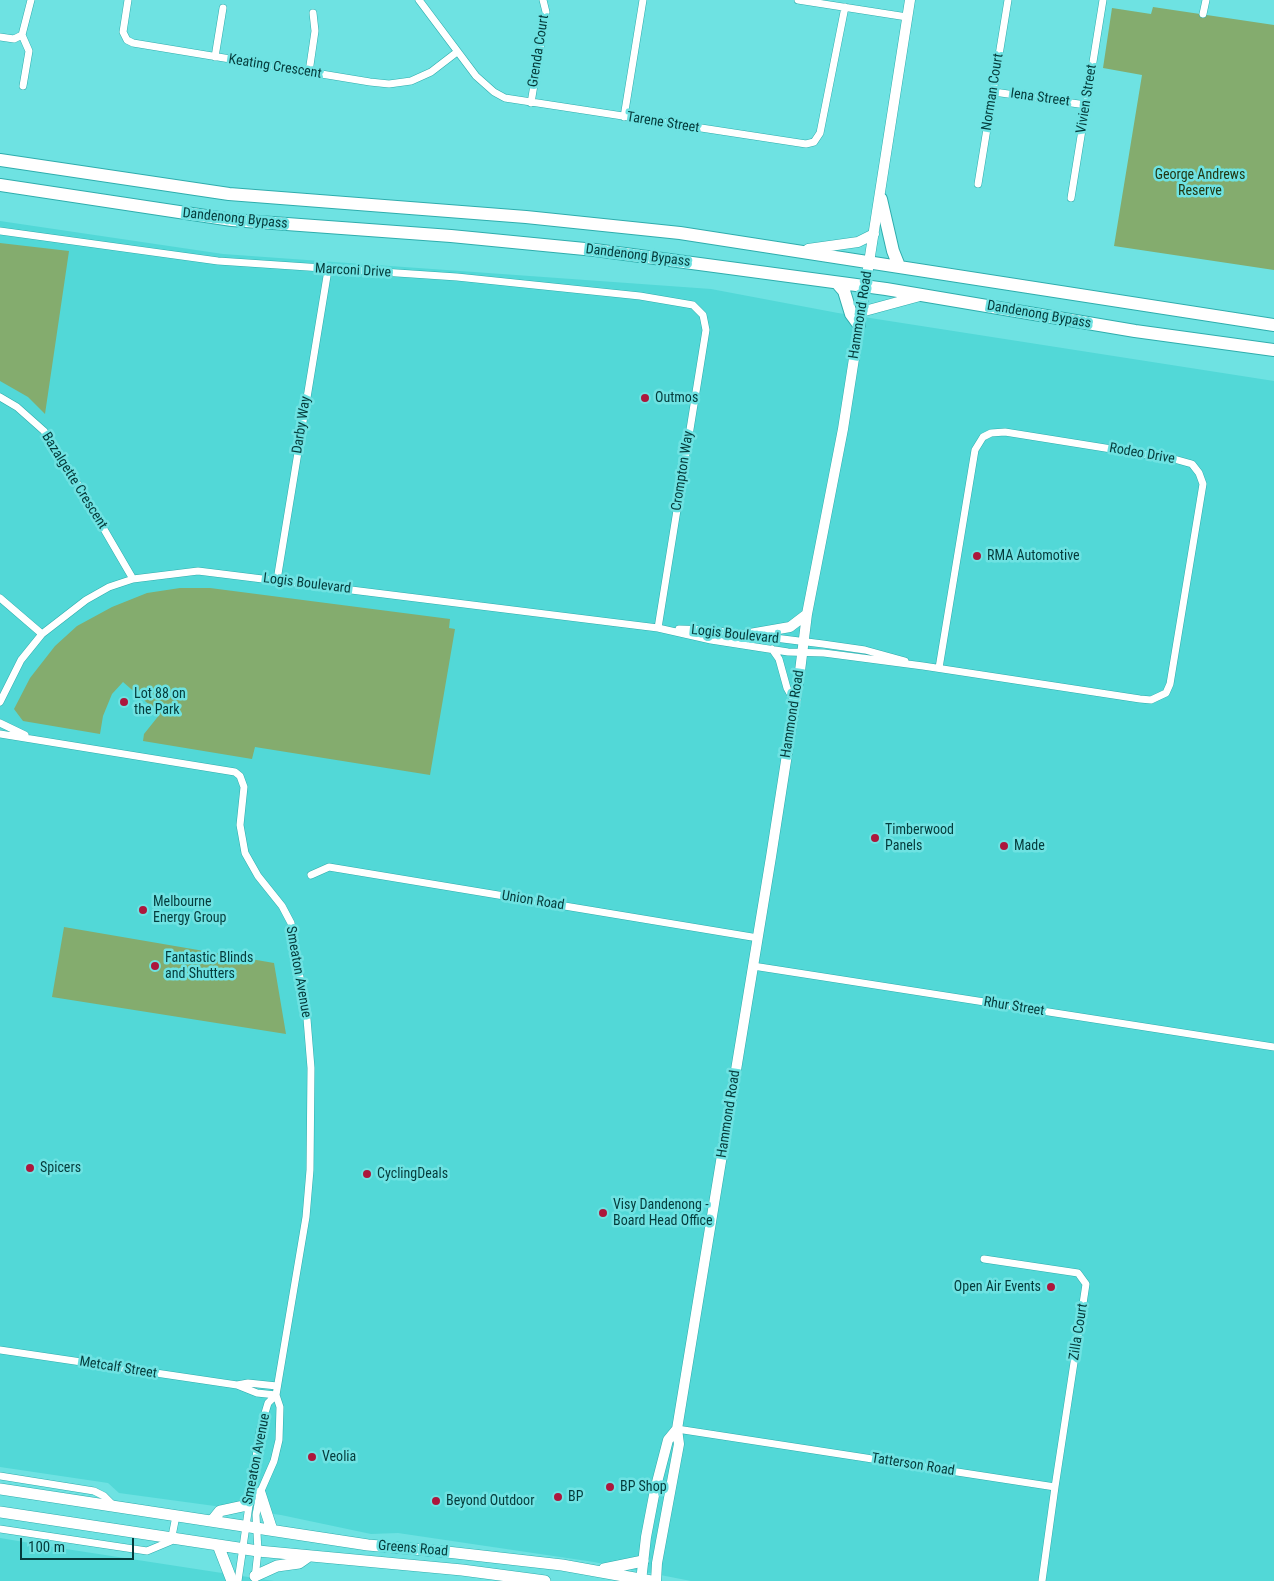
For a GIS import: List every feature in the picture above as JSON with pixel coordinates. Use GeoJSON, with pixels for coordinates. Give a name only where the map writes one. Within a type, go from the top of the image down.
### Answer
{"type":"FeatureCollection","features":[{"type":"Feature","properties":{"kind":"highway","name":"Dandenong Bypass"},"geometry":{"type":"LineString","coordinates":[[0,160],[220,193],[591,222],[799,250],[1274,324]]}},
{"type":"Feature","properties":{"kind":"highway","name":"Dandenong Bypass"},"geometry":{"type":"LineString","coordinates":[[0,185],[224,219],[451,236],[595,250],[865,286],[1134,331],[1274,350]]}},
{"type":"Feature","properties":{"kind":"highway"},"geometry":{"type":"LineString","coordinates":[[881,199],[893,251],[899,266]]}},
{"type":"Feature","properties":{"kind":"highway"},"geometry":{"type":"LineString","coordinates":[[837,283],[844,292],[851,314],[860,319]]}},
{"type":"Feature","properties":{"kind":"main road","name":"Hammond Road"},"geometry":{"type":"LineString","coordinates":[[656,1581],[657,1563],[679,1444],[677,1429],[758,938],[807,614],[843,429],[865,286],[881,199],[910,0]]}},
{"type":"Feature","properties":{"kind":"main road"},"geometry":{"type":"LineString","coordinates":[[799,250],[847,245],[874,234]]}},
{"type":"Feature","properties":{"kind":"main road"},"geometry":{"type":"LineString","coordinates":[[860,319],[921,295]]}},
{"type":"Feature","properties":{"kind":"main road"},"geometry":{"type":"LineString","coordinates":[[744,635],[790,627],[807,614]]}},
{"type":"Feature","properties":{"kind":"main road","name":"Hammond Road"},"geometry":{"type":"LineString","coordinates":[[644,1580],[643,1560],[654,1490],[668,1440],[677,1429]]}},
{"type":"Feature","properties":{"kind":"main road","name":"Greens Road"},"geometry":{"type":"LineString","coordinates":[[0,1489],[385,1548],[447,1552],[597,1570],[644,1580]]}},
{"type":"Feature","properties":{"kind":"main road"},"geometry":{"type":"LineString","coordinates":[[260,1493],[272,1530]]}},
{"type":"Feature","properties":{"kind":"main road"},"geometry":{"type":"LineString","coordinates":[[212,1521],[220,1512],[248,1503]]}},
{"type":"Feature","properties":{"kind":"main road","name":"Greens Road"},"geometry":{"type":"LineString","coordinates":[[0,1512],[258,1551],[462,1570],[545,1581]]}},
{"type":"Feature","properties":{"kind":"main road"},"geometry":{"type":"LineString","coordinates":[[218,1545],[232,1581]]}},
{"type":"Feature","properties":{"kind":"main road"},"geometry":{"type":"LineString","coordinates":[[255,1579],[277,1566],[298,1563],[309,1556]]}},
{"type":"Feature","properties":{"kind":"main road"},"geometry":{"type":"LineString","coordinates":[[597,1570],[643,1560]]}},
{"type":"Feature","properties":{"kind":"street"},"geometry":{"type":"LineString","coordinates":[[23,86],[29,51],[22,35],[31,0]]}},
{"type":"Feature","properties":{"kind":"street","name":"Keating Crescent"},"geometry":{"type":"LineString","coordinates":[[128,0],[123,32],[130,42],[380,84],[401,83],[430,72],[457,52]]}},
{"type":"Feature","properties":{"kind":"street","name":"Tarene Street"},"geometry":{"type":"LineString","coordinates":[[419,0],[476,76],[494,92],[515,101],[806,144],[814,142],[820,133],[844,7]]}},
{"type":"Feature","properties":{"kind":"street","name":"Grenda Court"},"geometry":{"type":"LineString","coordinates":[[530,103],[546,12],[543,0]]}},
{"type":"Feature","properties":{"kind":"street"},"geometry":{"type":"LineString","coordinates":[[624,117],[644,0]]}},
{"type":"Feature","properties":{"kind":"street"},"geometry":{"type":"LineString","coordinates":[[798,0],[907,17]]}},
{"type":"Feature","properties":{"kind":"street","name":"Norman Court"},"geometry":{"type":"LineString","coordinates":[[978,184],[1008,0]]}},
{"type":"Feature","properties":{"kind":"street","name":"Vivien Street"},"geometry":{"type":"LineString","coordinates":[[1071,198],[1103,0]]}},
{"type":"Feature","properties":{"kind":"street"},"geometry":{"type":"LineString","coordinates":[[1203,14],[1206,0]]}},
{"type":"Feature","properties":{"kind":"street"},"geometry":{"type":"LineString","coordinates":[[215,57],[223,8]]}},
{"type":"Feature","properties":{"kind":"street"},"geometry":{"type":"LineString","coordinates":[[309,72],[315,31],[313,13]]}},
{"type":"Feature","properties":{"kind":"street"},"geometry":{"type":"LineString","coordinates":[[0,37],[14,39],[22,35]]}},
{"type":"Feature","properties":{"kind":"street","name":"Iena Street"},"geometry":{"type":"LineString","coordinates":[[994,92],[1086,105]]}},
{"type":"Feature","properties":{"kind":"street","name":"Marconi Drive"},"geometry":{"type":"LineString","coordinates":[[0,231],[218,261],[328,270],[457,277],[640,296],[693,305],[703,315]]}},
{"type":"Feature","properties":{"kind":"street","name":"Darby Way"},"geometry":{"type":"LineString","coordinates":[[277,580],[328,270]]}},
{"type":"Feature","properties":{"kind":"street","name":"Crompton Way"},"geometry":{"type":"LineString","coordinates":[[658,628],[706,330],[703,315]]}},
{"type":"Feature","properties":{"kind":"street","name":"Bazalgette Crescent"},"geometry":{"type":"LineString","coordinates":[[0,397],[17,406],[44,431],[66,464],[133,579]]}},
{"type":"Feature","properties":{"kind":"street","name":"Rodeo Drive"},"geometry":{"type":"LineString","coordinates":[[803,647],[824,653],[939,668],[1151,700],[1166,693],[1170,684],[1201,501],[1203,484],[1199,473],[1192,464],[1174,459],[1005,432],[991,433],[983,437],[975,450],[939,668]]}},
{"type":"Feature","properties":{"kind":"street","name":"Logis Boulevard"},"geometry":{"type":"LineString","coordinates":[[0,702],[21,660],[42,634],[86,600],[110,587],[133,579],[198,571],[658,628],[711,630],[803,647]]}},
{"type":"Feature","properties":{"kind":"street"},"geometry":{"type":"LineString","coordinates":[[0,598],[42,634]]}},
{"type":"Feature","properties":{"kind":"street","name":"Logis Boulevard"},"geometry":{"type":"LineString","coordinates":[[667,629],[711,640],[771,649],[803,647]]}},
{"type":"Feature","properties":{"kind":"street","name":"Logis Boulevard"},"geometry":{"type":"LineString","coordinates":[[771,649],[779,659],[787,688],[795,702]]}},
{"type":"Feature","properties":{"kind":"street","name":"Smeaton Avenue"},"geometry":{"type":"LineString","coordinates":[[0,723],[29,738]]}},
{"type":"Feature","properties":{"kind":"street","name":"Smeaton Avenue"},"geometry":{"type":"LineString","coordinates":[[0,734],[235,772],[243,780],[244,792],[240,826],[245,853],[258,876],[282,906],[290,923],[306,1010],[311,1068],[311,1142],[306,1217],[276,1395],[280,1407],[279,1440],[274,1461],[260,1493],[256,1515],[251,1527]]}},
{"type":"Feature","properties":{"kind":"street","name":"Union Road"},"geometry":{"type":"LineString","coordinates":[[311,875],[329,867],[758,938]]}},
{"type":"Feature","properties":{"kind":"street","name":"Rhur Street"},"geometry":{"type":"LineString","coordinates":[[753,966],[1274,1048]]}},
{"type":"Feature","properties":{"kind":"street","name":"Zilla Court"},"geometry":{"type":"LineString","coordinates":[[984,1259],[1078,1273],[1086,1284],[1055,1487]]}},
{"type":"Feature","properties":{"kind":"street","name":"Metcalf Street"},"geometry":{"type":"LineString","coordinates":[[0,1350],[237,1385],[257,1393],[276,1395]]}},
{"type":"Feature","properties":{"kind":"street","name":"Metcalf Street"},"geometry":{"type":"LineString","coordinates":[[237,1385],[248,1383],[277,1386]]}},
{"type":"Feature","properties":{"kind":"street","name":"Smeaton Avenue"},"geometry":{"type":"LineString","coordinates":[[251,1527],[248,1503],[260,1430],[268,1403],[276,1395]]}},
{"type":"Feature","properties":{"kind":"street","name":"Tatterson Road"},"geometry":{"type":"LineString","coordinates":[[677,1429],[1055,1487]]}},
{"type":"Feature","properties":{"kind":"street","name":"Greens Road"},"geometry":{"type":"LineString","coordinates":[[0,1476],[94,1491],[104,1496],[114,1506]]}},
{"type":"Feature","properties":{"kind":"street"},"geometry":{"type":"LineString","coordinates":[[1042,1581],[1055,1487]]}},
{"type":"Feature","properties":{"kind":"street"},"geometry":{"type":"LineString","coordinates":[[0,1529],[140,1551],[168,1544],[173,1538],[176,1516]]}},
{"type":"Feature","properties":{"kind":"street"},"geometry":{"type":"LineString","coordinates":[[238,1581],[243,1549],[251,1527]]}},
{"type":"Feature","properties":{"kind":"street"},"geometry":{"type":"LineString","coordinates":[[251,1527],[258,1551],[255,1579]]}},
{"type":"Feature","properties":{"kind":"shaded area"},"geometry":{"type":"Polygon","coordinates":[[[0,221],[223,254],[711,289],[838,313],[1274,381],[1274,1581],[691,1581],[594,1562],[398,1533],[371,1534],[281,1515],[119,1493],[108,1483],[0,1467],[0,221]]]}},
{"type":"Feature","properties":{"kind":"shaded area"},"geometry":{"type":"Polygon","coordinates":[[[0,1538],[66,1549],[274,1581],[0,1581],[0,1538]]]}},
{"type":"Feature","properties":{"kind":"green space","name":"George Andrews Reserve"},"geometry":{"type":"Polygon","coordinates":[[[1153,7],[1274,25],[1274,270],[1114,246],[1142,75],[1103,68],[1112,8],[1151,14],[1153,7]]]}},
{"type":"Feature","properties":{"kind":"green space"},"geometry":{"type":"Polygon","coordinates":[[[0,243],[69,251],[45,414],[28,397],[0,381],[0,243]]]}},
{"type":"Feature","properties":{"kind":"green space"},"geometry":{"type":"Polygon","coordinates":[[[180,588],[210,588],[450,619],[449,628],[455,629],[430,775],[255,747],[252,759],[143,741],[144,734],[160,714],[123,682],[112,694],[103,716],[100,734],[23,721],[14,709],[30,678],[55,646],[77,626],[112,607],[147,593],[180,588]]]}},
{"type":"Feature","properties":{"kind":"green space"},"geometry":{"type":"Polygon","coordinates":[[[64,927],[274,963],[286,1034],[52,997],[64,927]]]}},
{"type":"Feature","properties":{"kind":"place","name":"Outmos"},"geometry":{"type":"Point","coordinates":[645,398]}},
{"type":"Feature","properties":{"kind":"place","name":"RMA Automotive"},"geometry":{"type":"Point","coordinates":[977,556]}},
{"type":"Feature","properties":{"kind":"place","name":"Lot 88 on the Park"},"geometry":{"type":"Point","coordinates":[124,702]}},
{"type":"Feature","properties":{"kind":"place","name":"Timberwood Panels"},"geometry":{"type":"Point","coordinates":[875,838]}},
{"type":"Feature","properties":{"kind":"place","name":"Made"},"geometry":{"type":"Point","coordinates":[1004,846]}},
{"type":"Feature","properties":{"kind":"place","name":"Melbourne Energy Group"},"geometry":{"type":"Point","coordinates":[143,910]}},
{"type":"Feature","properties":{"kind":"place","name":"Fantastic Blinds and Shutters"},"geometry":{"type":"Point","coordinates":[155,966]}},
{"type":"Feature","properties":{"kind":"place","name":"Spicers"},"geometry":{"type":"Point","coordinates":[30,1168]}},
{"type":"Feature","properties":{"kind":"place","name":"CyclingDeals"},"geometry":{"type":"Point","coordinates":[367,1174]}},
{"type":"Feature","properties":{"kind":"place","name":"Visy Dandenong - Board Head Office"},"geometry":{"type":"Point","coordinates":[603,1213]}},
{"type":"Feature","properties":{"kind":"place","name":"Open Air Events"},"geometry":{"type":"Point","coordinates":[1051,1287]}},
{"type":"Feature","properties":{"kind":"place","name":"Veolia"},"geometry":{"type":"Point","coordinates":[312,1457]}},
{"type":"Feature","properties":{"kind":"place","name":"BP Shop"},"geometry":{"type":"Point","coordinates":[610,1487]}},
{"type":"Feature","properties":{"kind":"place","name":"BP"},"geometry":{"type":"Point","coordinates":[558,1497]}},
{"type":"Feature","properties":{"kind":"place","name":"Beyond Outdoor"},"geometry":{"type":"Point","coordinates":[436,1501]}}]}
